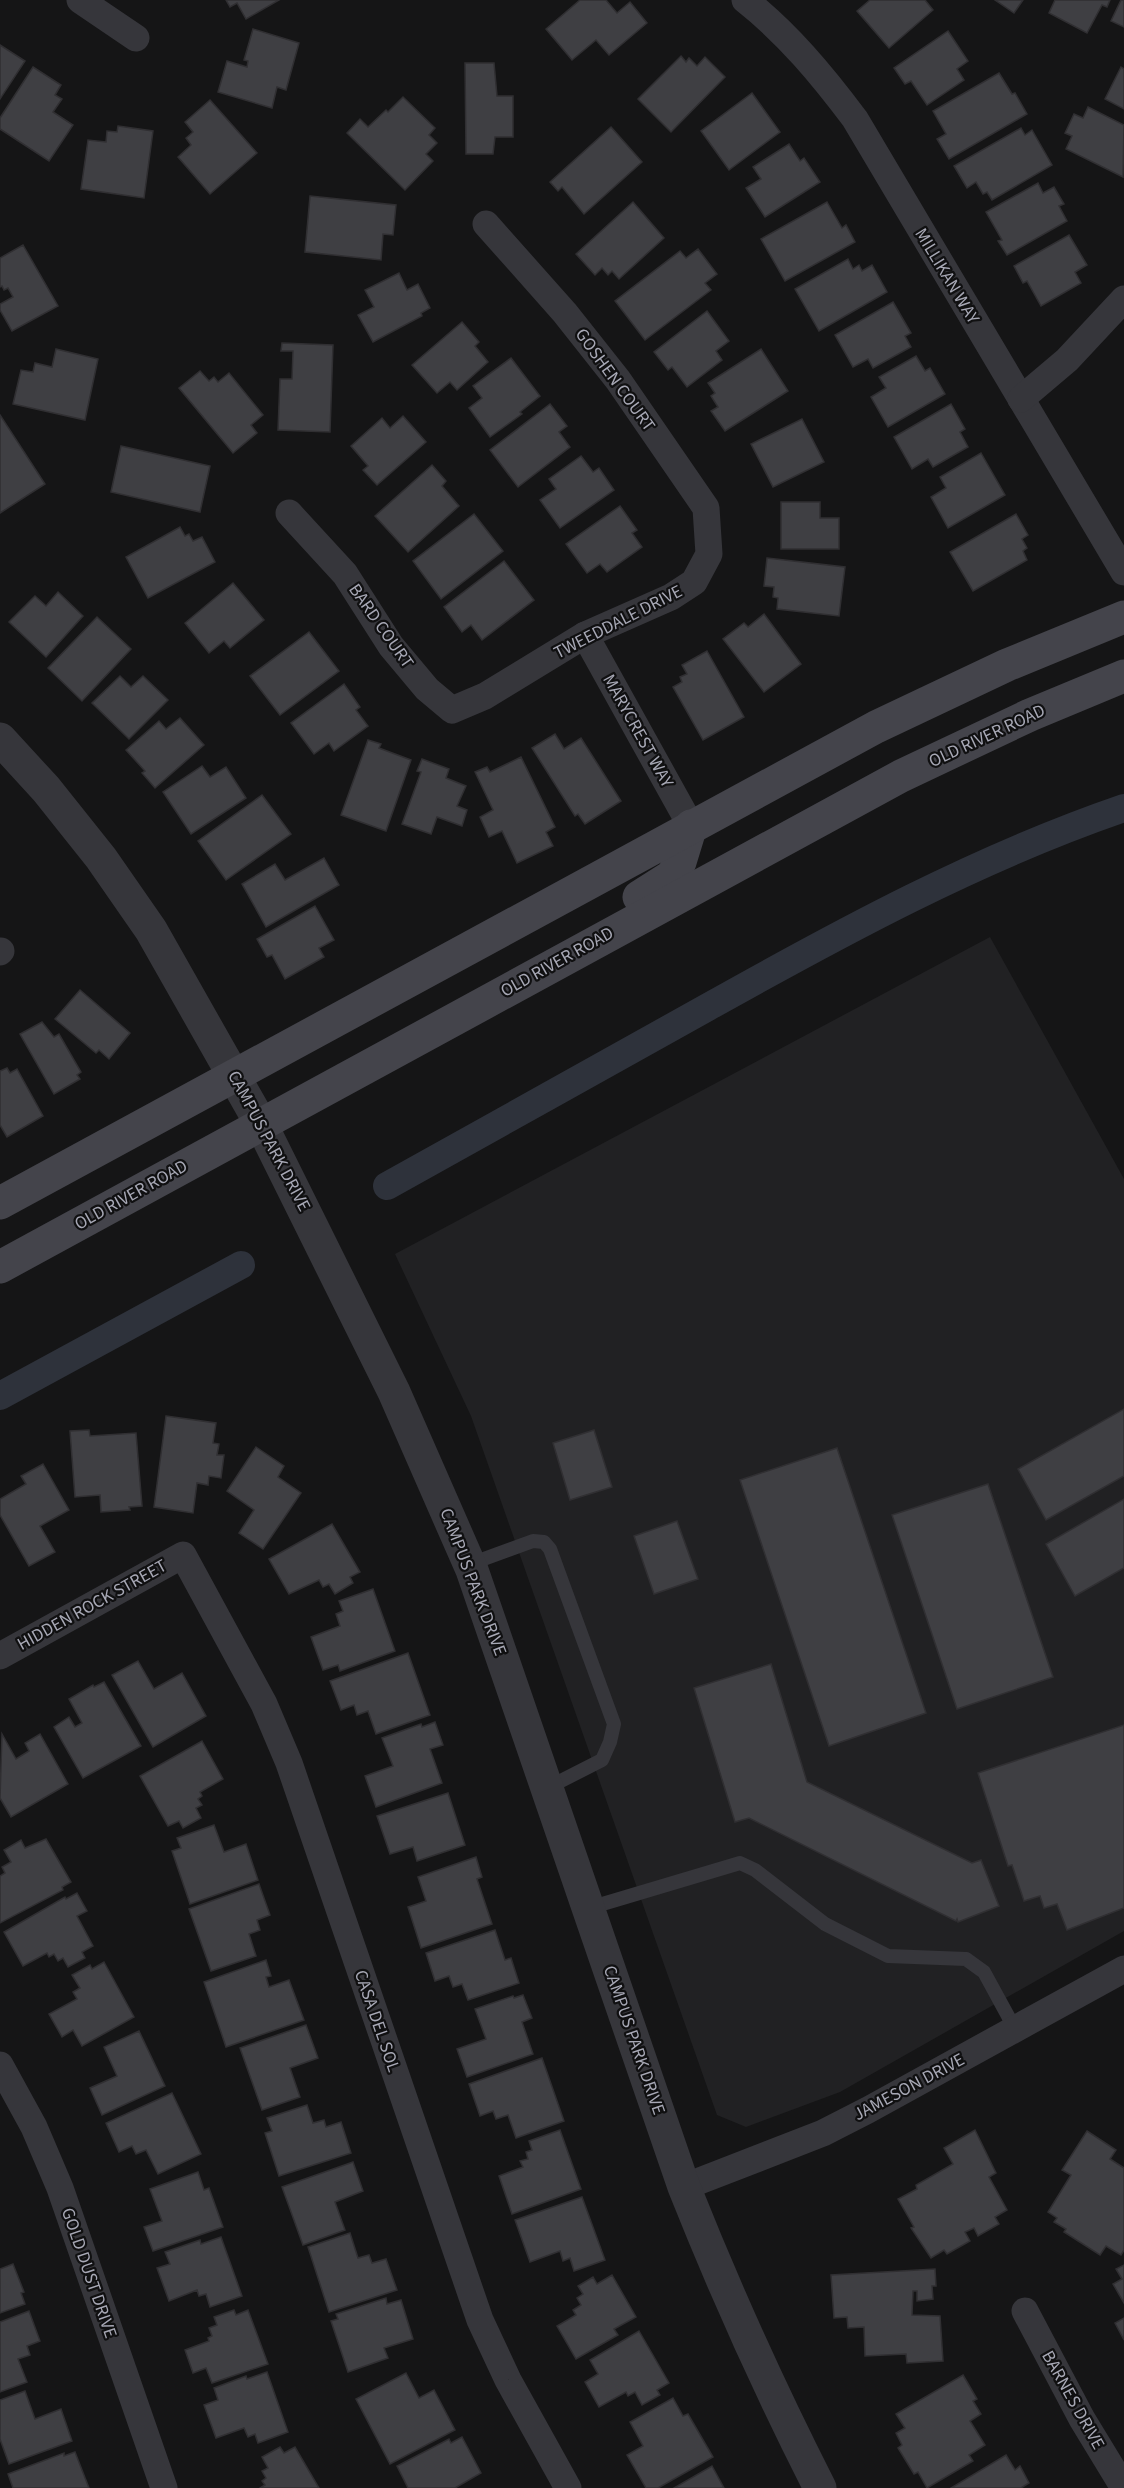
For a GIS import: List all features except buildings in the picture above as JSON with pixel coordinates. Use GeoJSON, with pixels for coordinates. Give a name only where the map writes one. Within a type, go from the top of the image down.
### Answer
{"type":"FeatureCollection","features":[{"type":"Feature","properties":{"kind":"main road"},"geometry":{"type":"LineString","coordinates":[[0,1203],[876,727],[1007,665],[1124,617]]}},
{"type":"Feature","properties":{"kind":"main road"},"geometry":{"type":"LineString","coordinates":[[922,766],[960,723],[1115,658],[1124,651]]}},
{"type":"Feature","properties":{"kind":"main road","name":"OLD RIVER ROAD"},"geometry":{"type":"LineString","coordinates":[[0,1267],[922,766],[1124,676]]}},
{"type":"Feature","properties":{"kind":"main road"},"geometry":{"type":"LineString","coordinates":[[566,958],[577,935],[672,876],[680,862],[691,826]]}},
{"type":"Feature","properties":{"kind":"street"},"geometry":{"type":"LineString","coordinates":[[80,0],[136,38]]}},
{"type":"Feature","properties":{"kind":"street","name":"MILLIKAN WAY"},"geometry":{"type":"LineString","coordinates":[[745,0],[768,18],[822,75],[855,119],[1124,572]]}},
{"type":"Feature","properties":{"kind":"street","name":"GOSHEN COURT"},"geometry":{"type":"LineString","coordinates":[[486,224],[565,313],[618,380],[706,508],[709,554]]}},
{"type":"Feature","properties":{"kind":"street"},"geometry":{"type":"LineString","coordinates":[[1021,399],[1067,360],[1124,299]]}},
{"type":"Feature","properties":{"kind":"street","name":"BARD COURT"},"geometry":{"type":"LineString","coordinates":[[289,513],[345,574],[392,646],[427,689],[452,710],[484,696]]}},
{"type":"Feature","properties":{"kind":"street","name":"TWEEDDALE DRIVE"},"geometry":{"type":"LineString","coordinates":[[484,696],[585,635],[671,597],[694,582],[709,554]]}},
{"type":"Feature","properties":{"kind":"street","name":"MARYCREST WAY"},"geometry":{"type":"LineString","coordinates":[[585,635],[691,826]]}},
{"type":"Feature","properties":{"kind":"street","name":"CAMPUS PARK DRIVE"},"geometry":{"type":"LineString","coordinates":[[0,739],[46,789],[101,858],[151,930],[261,1124],[394,1392],[470,1564],[684,2187],[714,2264],[774,2397],[820,2488]]}},
{"type":"Feature","properties":{"kind":"street","name":"HIDDEN ROCK STREET"},"geometry":{"type":"LineString","coordinates":[[0,1656],[183,1555]]}},
{"type":"Feature","properties":{"kind":"street","name":"CASA DEL SOL"},"geometry":{"type":"LineString","coordinates":[[183,1555],[264,1704],[289,1763],[480,2320],[508,2380],[568,2488]]}},
{"type":"Feature","properties":{"kind":"street","name":"JAMESON DRIVE"},"geometry":{"type":"LineString","coordinates":[[684,2187],[823,2133],[1124,1969]]}},
{"type":"Feature","properties":{"kind":"street","name":"GOLD DUST DRIVE"},"geometry":{"type":"LineString","coordinates":[[0,2065],[34,2127],[60,2188],[164,2488]]}},
{"type":"Feature","properties":{"kind":"street","name":"BARNES DRIVE"},"geometry":{"type":"LineString","coordinates":[[1025,2311],[1082,2419],[1124,2488]]}},
{"type":"Feature","properties":{"kind":"lane"},"geometry":{"type":"LineString","coordinates":[[470,1564],[533,1541],[544,1542],[550,1549],[614,1724],[610,1742],[602,1760],[547,1788]]}},
{"type":"Feature","properties":{"kind":"lane"},"geometry":{"type":"LineString","coordinates":[[588,1908],[740,1863],[755,1870],[825,1924],[888,1956],[966,1959],[984,1972],[1016,2029]]}},
{"type":"Feature","properties":{"kind":"shaded area"},"geometry":{"type":"Polygon","coordinates":[[[990,937],[1124,1179],[1124,1931],[840,2092],[746,2127],[717,2115],[471,1416],[395,1254],[990,937]]]}},
{"type":"Feature","properties":{"kind":"waterway"},"geometry":{"type":"LineString","coordinates":[[387,1186],[860,924],[1016,850],[1124,808]]}},
{"type":"Feature","properties":{"kind":"waterway"},"geometry":{"type":"LineString","coordinates":[[0,1396],[241,1265]]}}]}
